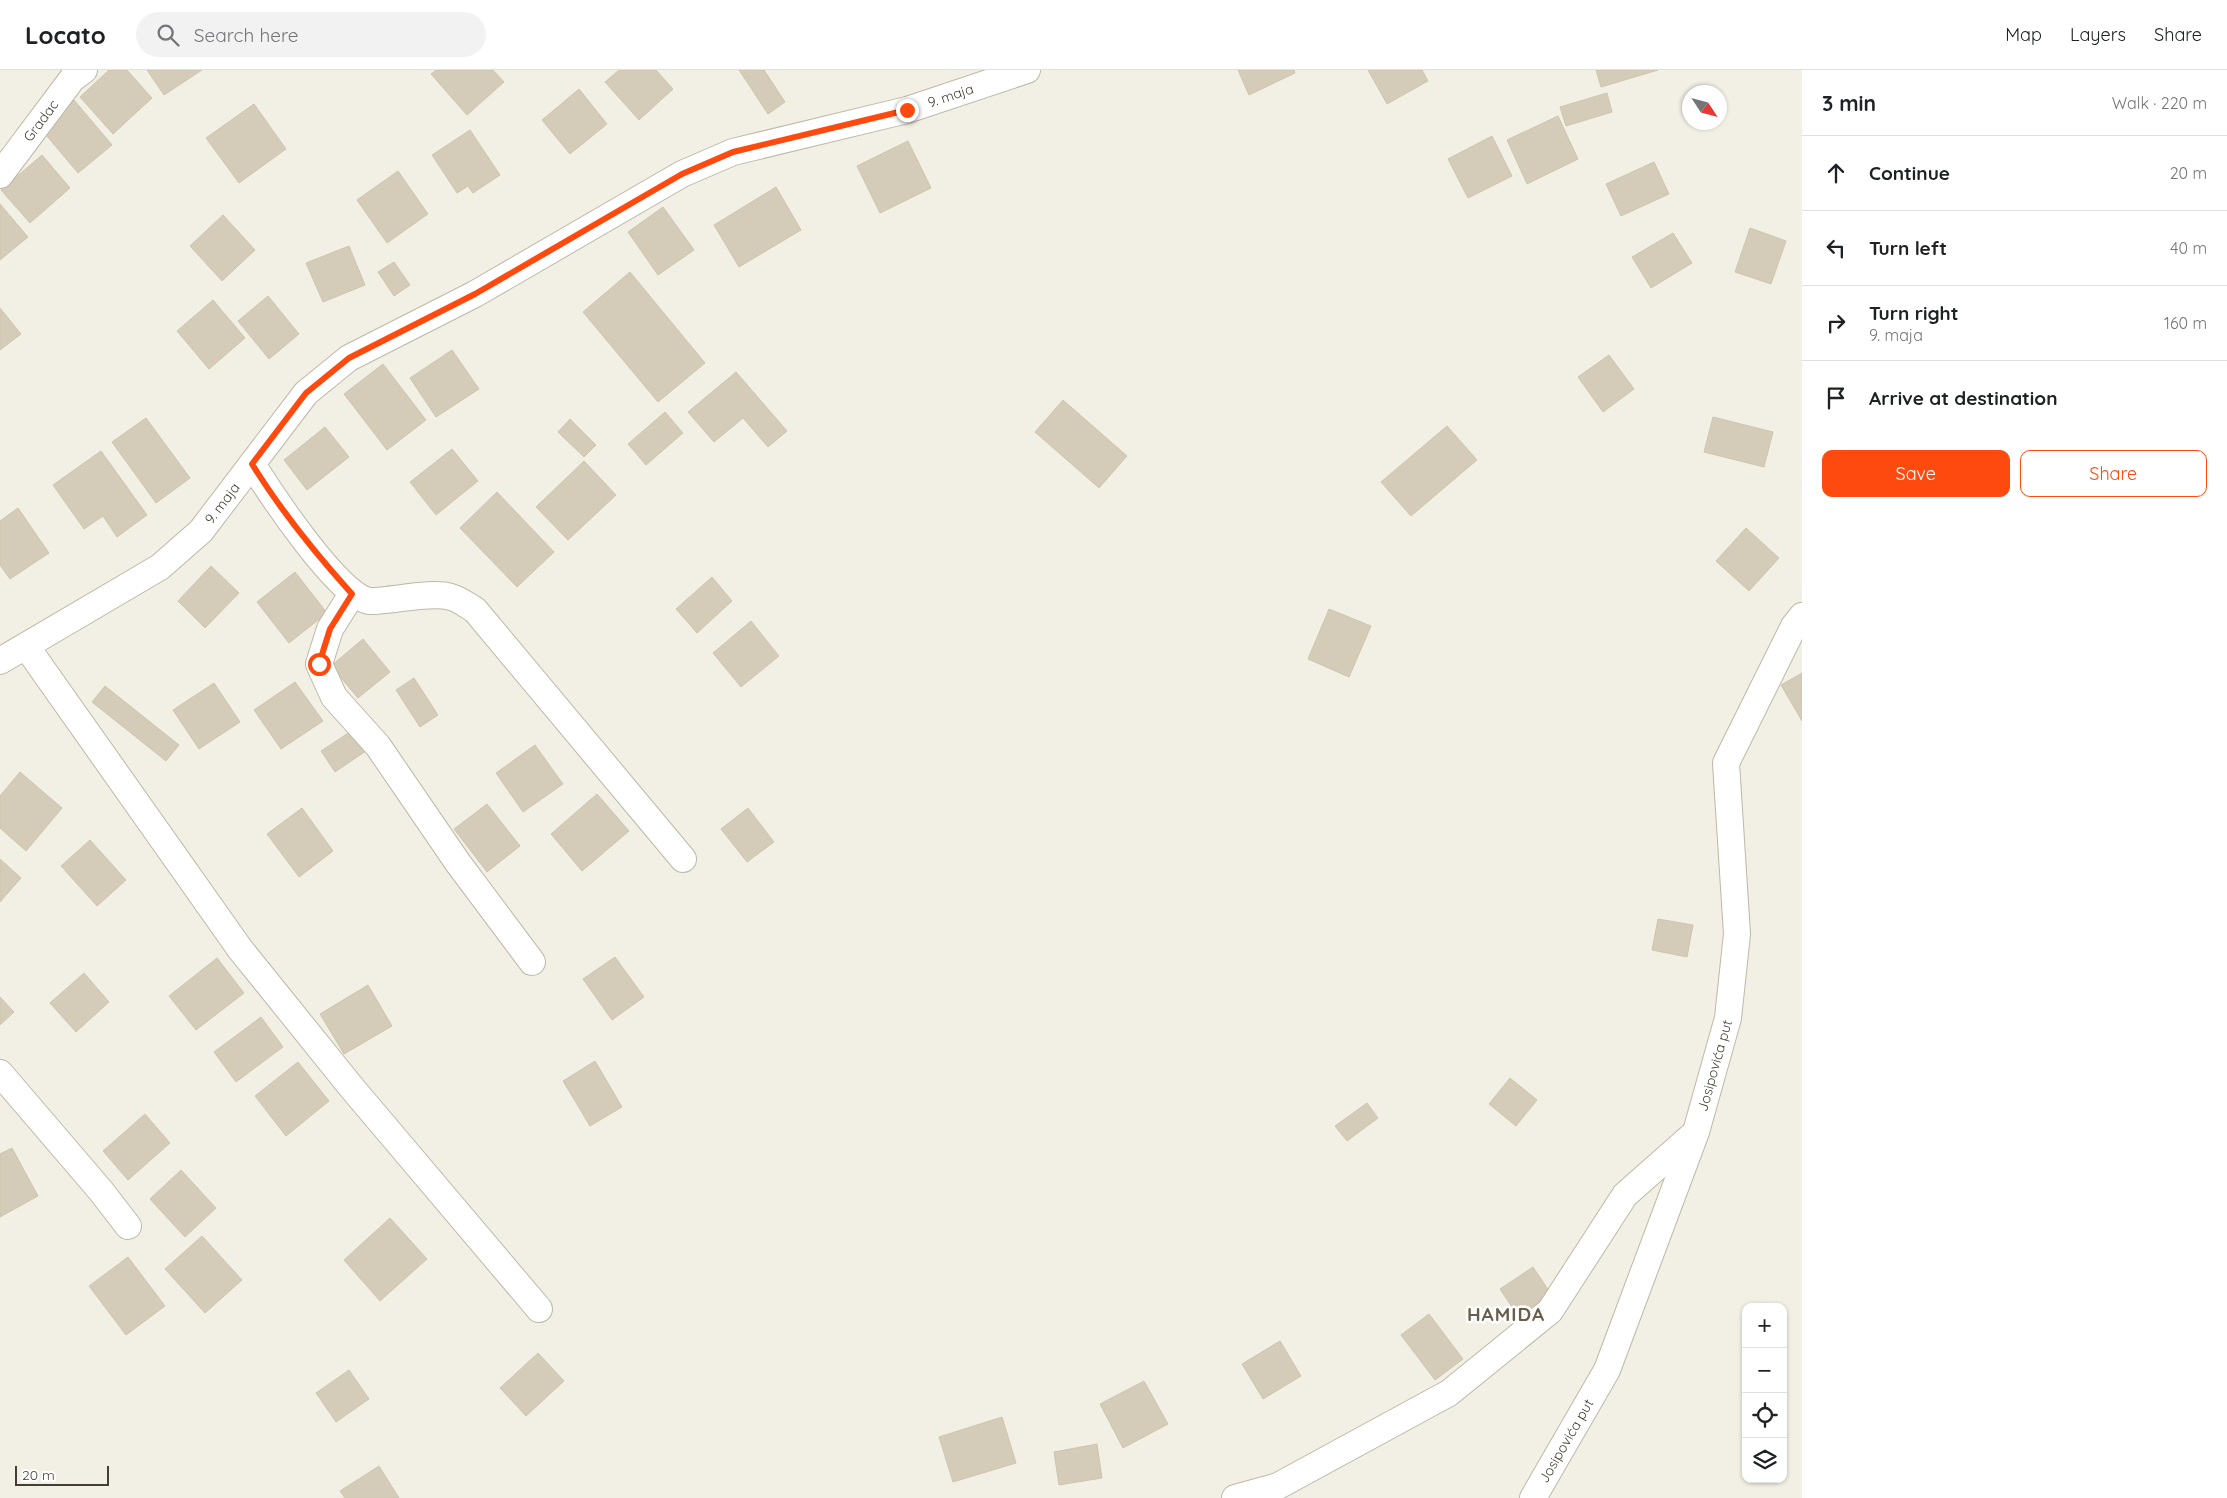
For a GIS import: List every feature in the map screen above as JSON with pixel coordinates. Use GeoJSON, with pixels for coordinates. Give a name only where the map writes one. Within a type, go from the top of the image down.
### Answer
{"type":"FeatureCollection","features":[{"type":"Feature","properties":{"kind":"street","name":"Gradac"},"geometry":{"type":"LineString","coordinates":[[0,175],[72,79],[84,70]]}},
{"type":"Feature","properties":{"kind":"street","name":"9. maja"},"geometry":{"type":"LineString","coordinates":[[0,661],[160,567],[201,531],[306,393],[349,358],[475,294],[682,174],[733,152],[907,110],[1027,70]]}},
{"type":"Feature","properties":{"kind":"street"},"geometry":{"type":"LineString","coordinates":[[252,464],[272,496],[318,557],[352,594],[369,601],[399,597],[451,596],[475,610],[683,858]]}},
{"type":"Feature","properties":{"kind":"street"},"geometry":{"type":"LineString","coordinates":[[352,594],[330,629],[319,664],[334,697],[378,746],[458,863],[532,962]]}},
{"type":"Feature","properties":{"kind":"street","name":"Josipovića put"},"geometry":{"type":"LineString","coordinates":[[1533,1498],[1607,1370],[1696,1132],[1728,1018],[1737,934],[1726,763],[1794,626],[1802,616]]}},
{"type":"Feature","properties":{"kind":"street"},"geometry":{"type":"LineString","coordinates":[[26,646],[240,949],[352,1088],[539,1309]]}},
{"type":"Feature","properties":{"kind":"street"},"geometry":{"type":"LineString","coordinates":[[0,1073],[101,1191],[128,1226]]}},
{"type":"Feature","properties":{"kind":"street"},"geometry":{"type":"LineString","coordinates":[[1235,1498],[1278,1486],[1450,1393],[1550,1311],[1625,1194],[1696,1132]]}},
{"type":"Feature","properties":{"kind":"building"},"geometry":{"type":"Polygon","coordinates":[[[109,70],[127,70],[152,98],[113,134],[80,97],[109,70]]]}},
{"type":"Feature","properties":{"kind":"building"},"geometry":{"type":"Polygon","coordinates":[[[147,70],[202,70],[164,95],[147,70]]]}},
{"type":"Feature","properties":{"kind":"building"},"geometry":{"type":"Polygon","coordinates":[[[436,70],[493,70],[504,82],[467,115],[431,74],[436,70]]]}},
{"type":"Feature","properties":{"kind":"building"},"geometry":{"type":"Polygon","coordinates":[[[619,70],[656,70],[673,89],[639,120],[605,82],[619,70]]]}},
{"type":"Feature","properties":{"kind":"building"},"geometry":{"type":"Polygon","coordinates":[[[739,70],[764,70],[785,102],[768,114],[739,70]]]}},
{"type":"Feature","properties":{"kind":"building"},"geometry":{"type":"Polygon","coordinates":[[[1238,70],[1294,70],[1295,73],[1249,95],[1238,70]]]}},
{"type":"Feature","properties":{"kind":"building"},"geometry":{"type":"Polygon","coordinates":[[[1368,70],[1422,70],[1428,81],[1387,104],[1368,70]]]}},
{"type":"Feature","properties":{"kind":"building"},"geometry":{"type":"Polygon","coordinates":[[[1596,70],[1658,70],[1601,87],[1596,70]]]}},
{"type":"Feature","properties":{"kind":"building"},"geometry":{"type":"Polygon","coordinates":[[[579,89],[607,124],[570,154],[542,120],[579,89]]]}},
{"type":"Feature","properties":{"kind":"building"},"geometry":{"type":"Polygon","coordinates":[[[1607,93],[1612,112],[1566,126],[1560,107],[1607,93]]]}},
{"type":"Feature","properties":{"kind":"building"},"geometry":{"type":"Polygon","coordinates":[[[74,100],[112,145],[78,173],[41,129],[74,100]]]}},
{"type":"Feature","properties":{"kind":"building"},"geometry":{"type":"Polygon","coordinates":[[[254,104],[286,149],[239,183],[206,138],[254,104]]]}},
{"type":"Feature","properties":{"kind":"building"},"geometry":{"type":"Polygon","coordinates":[[[1558,116],[1578,159],[1527,184],[1507,140],[1558,116]]]}},
{"type":"Feature","properties":{"kind":"building"},"geometry":{"type":"Polygon","coordinates":[[[470,130],[500,175],[473,193],[468,186],[457,193],[432,155],[470,130]]]}},
{"type":"Feature","properties":{"kind":"building"},"geometry":{"type":"Polygon","coordinates":[[[1492,136],[1512,176],[1468,198],[1448,159],[1492,136]]]}},
{"type":"Feature","properties":{"kind":"building"},"geometry":{"type":"Polygon","coordinates":[[[908,141],[931,188],[880,213],[857,166],[908,141]]]}},
{"type":"Feature","properties":{"kind":"building"},"geometry":{"type":"Polygon","coordinates":[[[42,155],[70,188],[30,223],[1,190],[42,155]]]}},
{"type":"Feature","properties":{"kind":"building"},"geometry":{"type":"Polygon","coordinates":[[[1654,162],[1669,194],[1621,216],[1606,184],[1654,162]]]}},
{"type":"Feature","properties":{"kind":"building"},"geometry":{"type":"Polygon","coordinates":[[[398,171],[428,214],[387,243],[357,200],[398,171]]]}},
{"type":"Feature","properties":{"kind":"building"},"geometry":{"type":"Polygon","coordinates":[[[776,187],[801,230],[739,267],[714,225],[776,187]]]}},
{"type":"Feature","properties":{"kind":"building"},"geometry":{"type":"Polygon","coordinates":[[[0,204],[28,237],[0,260],[0,204]]]}},
{"type":"Feature","properties":{"kind":"building"},"geometry":{"type":"Polygon","coordinates":[[[663,207],[694,250],[658,275],[628,232],[663,207]]]}},
{"type":"Feature","properties":{"kind":"building"},"geometry":{"type":"Polygon","coordinates":[[[223,215],[255,250],[222,281],[190,246],[223,215]]]}},
{"type":"Feature","properties":{"kind":"building"},"geometry":{"type":"Polygon","coordinates":[[[1750,228],[1786,241],[1771,284],[1735,272],[1750,228]]]}},
{"type":"Feature","properties":{"kind":"building"},"geometry":{"type":"Polygon","coordinates":[[[1673,233],[1692,263],[1651,288],[1632,257],[1673,233]]]}},
{"type":"Feature","properties":{"kind":"building"},"geometry":{"type":"Polygon","coordinates":[[[349,246],[365,285],[323,302],[306,263],[349,246]]]}},
{"type":"Feature","properties":{"kind":"building"},"geometry":{"type":"Polygon","coordinates":[[[394,262],[410,285],[394,296],[378,272],[394,262]]]}},
{"type":"Feature","properties":{"kind":"building"},"geometry":{"type":"Polygon","coordinates":[[[630,272],[705,363],[658,402],[583,312],[630,272]]]}},
{"type":"Feature","properties":{"kind":"building"},"geometry":{"type":"Polygon","coordinates":[[[268,296],[299,334],[269,359],[238,321],[268,296]]]}},
{"type":"Feature","properties":{"kind":"building"},"geometry":{"type":"Polygon","coordinates":[[[213,300],[245,338],[209,369],[177,331],[213,300]]]}},
{"type":"Feature","properties":{"kind":"building"},"geometry":{"type":"Polygon","coordinates":[[[0,308],[21,334],[0,350],[0,308]]]}},
{"type":"Feature","properties":{"kind":"building"},"geometry":{"type":"Polygon","coordinates":[[[452,350],[479,389],[436,417],[410,378],[452,350]]]}},
{"type":"Feature","properties":{"kind":"building"},"geometry":{"type":"Polygon","coordinates":[[[1609,355],[1634,389],[1603,412],[1578,377],[1609,355]]]}},
{"type":"Feature","properties":{"kind":"building"},"geometry":{"type":"Polygon","coordinates":[[[383,364],[426,420],[387,450],[344,394],[383,364]]]}},
{"type":"Feature","properties":{"kind":"building"},"geometry":{"type":"Polygon","coordinates":[[[736,372],[787,431],[768,447],[743,418],[714,442],[688,412],[736,372]]]}},
{"type":"Feature","properties":{"kind":"building"},"geometry":{"type":"Polygon","coordinates":[[[1063,400],[1127,456],[1099,488],[1035,432],[1063,400]]]}},
{"type":"Feature","properties":{"kind":"building"},"geometry":{"type":"Polygon","coordinates":[[[665,412],[683,433],[646,465],[628,444],[665,412]]]}},
{"type":"Feature","properties":{"kind":"building"},"geometry":{"type":"Polygon","coordinates":[[[1713,417],[1773,432],[1764,467],[1704,452],[1713,417]]]}},
{"type":"Feature","properties":{"kind":"building"},"geometry":{"type":"Polygon","coordinates":[[[146,418],[190,478],[156,503],[112,442],[146,418]]]}},
{"type":"Feature","properties":{"kind":"building"},"geometry":{"type":"Polygon","coordinates":[[[570,419],[596,445],[584,457],[558,432],[570,419]]]}},
{"type":"Feature","properties":{"kind":"building"},"geometry":{"type":"Polygon","coordinates":[[[1447,426],[1477,460],[1411,516],[1381,482],[1447,426]]]}},
{"type":"Feature","properties":{"kind":"building"},"geometry":{"type":"Polygon","coordinates":[[[325,427],[349,457],[307,490],[284,460],[325,427]]]}},
{"type":"Feature","properties":{"kind":"building"},"geometry":{"type":"Polygon","coordinates":[[[452,449],[478,481],[436,515],[410,482],[452,449]]]}},
{"type":"Feature","properties":{"kind":"building"},"geometry":{"type":"Polygon","coordinates":[[[101,451],[147,515],[117,537],[103,516],[84,529],[53,485],[101,451]]]}},
{"type":"Feature","properties":{"kind":"building"},"geometry":{"type":"Polygon","coordinates":[[[584,461],[616,495],[568,540],[536,507],[584,461]]]}},
{"type":"Feature","properties":{"kind":"building"},"geometry":{"type":"Polygon","coordinates":[[[497,492],[554,552],[517,587],[460,528],[497,492]]]}},
{"type":"Feature","properties":{"kind":"building"},"geometry":{"type":"Polygon","coordinates":[[[18,508],[49,553],[10,579],[0,565],[0,521],[18,508]]]}},
{"type":"Feature","properties":{"kind":"building"},"geometry":{"type":"Polygon","coordinates":[[[1746,528],[1779,558],[1749,591],[1716,561],[1746,528]]]}},
{"type":"Feature","properties":{"kind":"building"},"geometry":{"type":"Polygon","coordinates":[[[211,566],[239,593],[205,628],[178,601],[211,566]]]}},
{"type":"Feature","properties":{"kind":"building"},"geometry":{"type":"Polygon","coordinates":[[[295,572],[327,613],[289,643],[257,602],[295,572]]]}},
{"type":"Feature","properties":{"kind":"building"},"geometry":{"type":"Polygon","coordinates":[[[712,577],[732,601],[697,633],[676,609],[712,577]]]}},
{"type":"Feature","properties":{"kind":"building"},"geometry":{"type":"Polygon","coordinates":[[[1329,609],[1371,626],[1349,677],[1308,659],[1329,609]]]}},
{"type":"Feature","properties":{"kind":"building"},"geometry":{"type":"Polygon","coordinates":[[[751,621],[779,656],[741,687],[713,653],[751,621]]]}},
{"type":"Feature","properties":{"kind":"building"},"geometry":{"type":"Polygon","coordinates":[[[363,639],[390,672],[358,698],[331,666],[363,639]]]}},
{"type":"Feature","properties":{"kind":"building"},"geometry":{"type":"Polygon","coordinates":[[[1802,673],[1802,721],[1781,685],[1802,673]]]}},
{"type":"Feature","properties":{"kind":"building"},"geometry":{"type":"Polygon","coordinates":[[[414,678],[438,715],[420,727],[396,690],[414,678]]]}},
{"type":"Feature","properties":{"kind":"building"},"geometry":{"type":"Polygon","coordinates":[[[295,682],[323,721],[281,749],[254,710],[295,682]]]}},
{"type":"Feature","properties":{"kind":"building"},"geometry":{"type":"Polygon","coordinates":[[[214,683],[240,722],[199,749],[173,710],[214,683]]]}},
{"type":"Feature","properties":{"kind":"building"},"geometry":{"type":"Polygon","coordinates":[[[105,686],[179,745],[166,761],[92,702],[105,686]]]}},
{"type":"Feature","properties":{"kind":"building"},"geometry":{"type":"Polygon","coordinates":[[[353,730],[366,751],[335,772],[321,751],[353,730]]]}},
{"type":"Feature","properties":{"kind":"building"},"geometry":{"type":"Polygon","coordinates":[[[535,745],[563,784],[523,812],[496,773],[535,745]]]}},
{"type":"Feature","properties":{"kind":"building"},"geometry":{"type":"Polygon","coordinates":[[[20,772],[62,808],[26,851],[0,828],[0,796],[20,772]]]}},
{"type":"Feature","properties":{"kind":"building"},"geometry":{"type":"Polygon","coordinates":[[[597,794],[629,831],[582,871],[551,834],[597,794]]]}},
{"type":"Feature","properties":{"kind":"building"},"geometry":{"type":"Polygon","coordinates":[[[487,804],[520,846],[487,872],[454,829],[487,804]]]}},
{"type":"Feature","properties":{"kind":"building"},"geometry":{"type":"Polygon","coordinates":[[[302,808],[333,851],[299,877],[267,834],[302,808]]]}},
{"type":"Feature","properties":{"kind":"building"},"geometry":{"type":"Polygon","coordinates":[[[748,808],[774,842],[747,862],[721,829],[748,808]]]}},
{"type":"Feature","properties":{"kind":"building"},"geometry":{"type":"Polygon","coordinates":[[[90,840],[126,880],[97,906],[61,866],[90,840]]]}},
{"type":"Feature","properties":{"kind":"building"},"geometry":{"type":"Polygon","coordinates":[[[0,859],[21,878],[0,902],[0,859]]]}},
{"type":"Feature","properties":{"kind":"building"},"geometry":{"type":"Polygon","coordinates":[[[1658,919],[1693,925],[1687,957],[1652,950],[1658,919]]]}},
{"type":"Feature","properties":{"kind":"building"},"geometry":{"type":"Polygon","coordinates":[[[615,957],[644,997],[612,1020],[583,979],[615,957]]]}},
{"type":"Feature","properties":{"kind":"building"},"geometry":{"type":"Polygon","coordinates":[[[217,958],[244,993],[196,1030],[169,996],[217,958]]]}},
{"type":"Feature","properties":{"kind":"building"},"geometry":{"type":"Polygon","coordinates":[[[84,973],[109,1002],[76,1032],[50,1003],[84,973]]]}},
{"type":"Feature","properties":{"kind":"building"},"geometry":{"type":"Polygon","coordinates":[[[368,985],[392,1026],[344,1054],[320,1014],[368,985]]]}},
{"type":"Feature","properties":{"kind":"building"},"geometry":{"type":"Polygon","coordinates":[[[0,997],[14,1012],[0,1025],[0,997]]]}},
{"type":"Feature","properties":{"kind":"building"},"geometry":{"type":"Polygon","coordinates":[[[261,1017],[283,1047],[236,1082],[214,1052],[261,1017]]]}},
{"type":"Feature","properties":{"kind":"building"},"geometry":{"type":"Polygon","coordinates":[[[595,1061],[622,1107],[590,1126],[563,1081],[595,1061]]]}},
{"type":"Feature","properties":{"kind":"building"},"geometry":{"type":"Polygon","coordinates":[[[298,1062],[329,1101],[286,1136],[255,1096],[298,1062]]]}},
{"type":"Feature","properties":{"kind":"building"},"geometry":{"type":"Polygon","coordinates":[[[1510,1078],[1537,1100],[1516,1126],[1489,1104],[1510,1078]]]}},
{"type":"Feature","properties":{"kind":"building"},"geometry":{"type":"Polygon","coordinates":[[[1367,1103],[1378,1118],[1347,1141],[1335,1126],[1367,1103]]]}},
{"type":"Feature","properties":{"kind":"building"},"geometry":{"type":"Polygon","coordinates":[[[145,1114],[170,1143],[128,1180],[103,1151],[145,1114]]]}},
{"type":"Feature","properties":{"kind":"building"},"geometry":{"type":"Polygon","coordinates":[[[12,1148],[38,1196],[0,1217],[0,1154],[12,1148]]]}},
{"type":"Feature","properties":{"kind":"building"},"geometry":{"type":"Polygon","coordinates":[[[181,1170],[216,1208],[185,1237],[150,1199],[181,1170]]]}},
{"type":"Feature","properties":{"kind":"building"},"geometry":{"type":"Polygon","coordinates":[[[390,1218],[427,1259],[380,1301],[344,1260],[390,1218]]]}},
{"type":"Feature","properties":{"kind":"building"},"geometry":{"type":"Polygon","coordinates":[[[202,1236],[242,1280],[205,1313],[165,1269],[202,1236]]]}},
{"type":"Feature","properties":{"kind":"building"},"geometry":{"type":"Polygon","coordinates":[[[128,1257],[165,1306],[126,1335],[89,1286],[128,1257]]]}},
{"type":"Feature","properties":{"kind":"building"},"geometry":{"type":"Polygon","coordinates":[[[1533,1267],[1551,1294],[1518,1316],[1500,1289],[1533,1267]]]}},
{"type":"Feature","properties":{"kind":"building"},"geometry":{"type":"Polygon","coordinates":[[[1429,1314],[1463,1359],[1435,1380],[1401,1335],[1429,1314]]]}},
{"type":"Feature","properties":{"kind":"building"},"geometry":{"type":"Polygon","coordinates":[[[1280,1341],[1301,1376],[1263,1399],[1242,1364],[1280,1341]]]}},
{"type":"Feature","properties":{"kind":"building"},"geometry":{"type":"Polygon","coordinates":[[[538,1353],[564,1381],[526,1416],[500,1388],[538,1353]]]}},
{"type":"Feature","properties":{"kind":"building"},"geometry":{"type":"Polygon","coordinates":[[[349,1370],[369,1399],[336,1422],[316,1393],[349,1370]]]}},
{"type":"Feature","properties":{"kind":"building"},"geometry":{"type":"Polygon","coordinates":[[[1144,1381],[1168,1424],[1123,1448],[1100,1404],[1144,1381]]]}},
{"type":"Feature","properties":{"kind":"building"},"geometry":{"type":"Polygon","coordinates":[[[1002,1417],[1016,1463],[953,1482],[939,1437],[1002,1417]]]}},
{"type":"Feature","properties":{"kind":"building"},"geometry":{"type":"Polygon","coordinates":[[[1097,1444],[1102,1478],[1059,1485],[1054,1452],[1097,1444]]]}},
{"type":"Feature","properties":{"kind":"building"},"geometry":{"type":"Polygon","coordinates":[[[379,1466],[399,1498],[345,1498],[340,1491],[379,1466]]]}},
{"type":"Feature","properties":{"kind":"district","name":"HAMIDA"},"geometry":{"type":"Point","coordinates":[1506,1314]}},
{"type":"Feature","properties":{"kind":"route"},"geometry":{"type":"LineString","coordinates":[[319,664],[330,629],[352,594],[318,557],[272,496],[252,464],[306,393],[349,358],[475,294],[682,174],[733,152],[907,110]]}}]}
